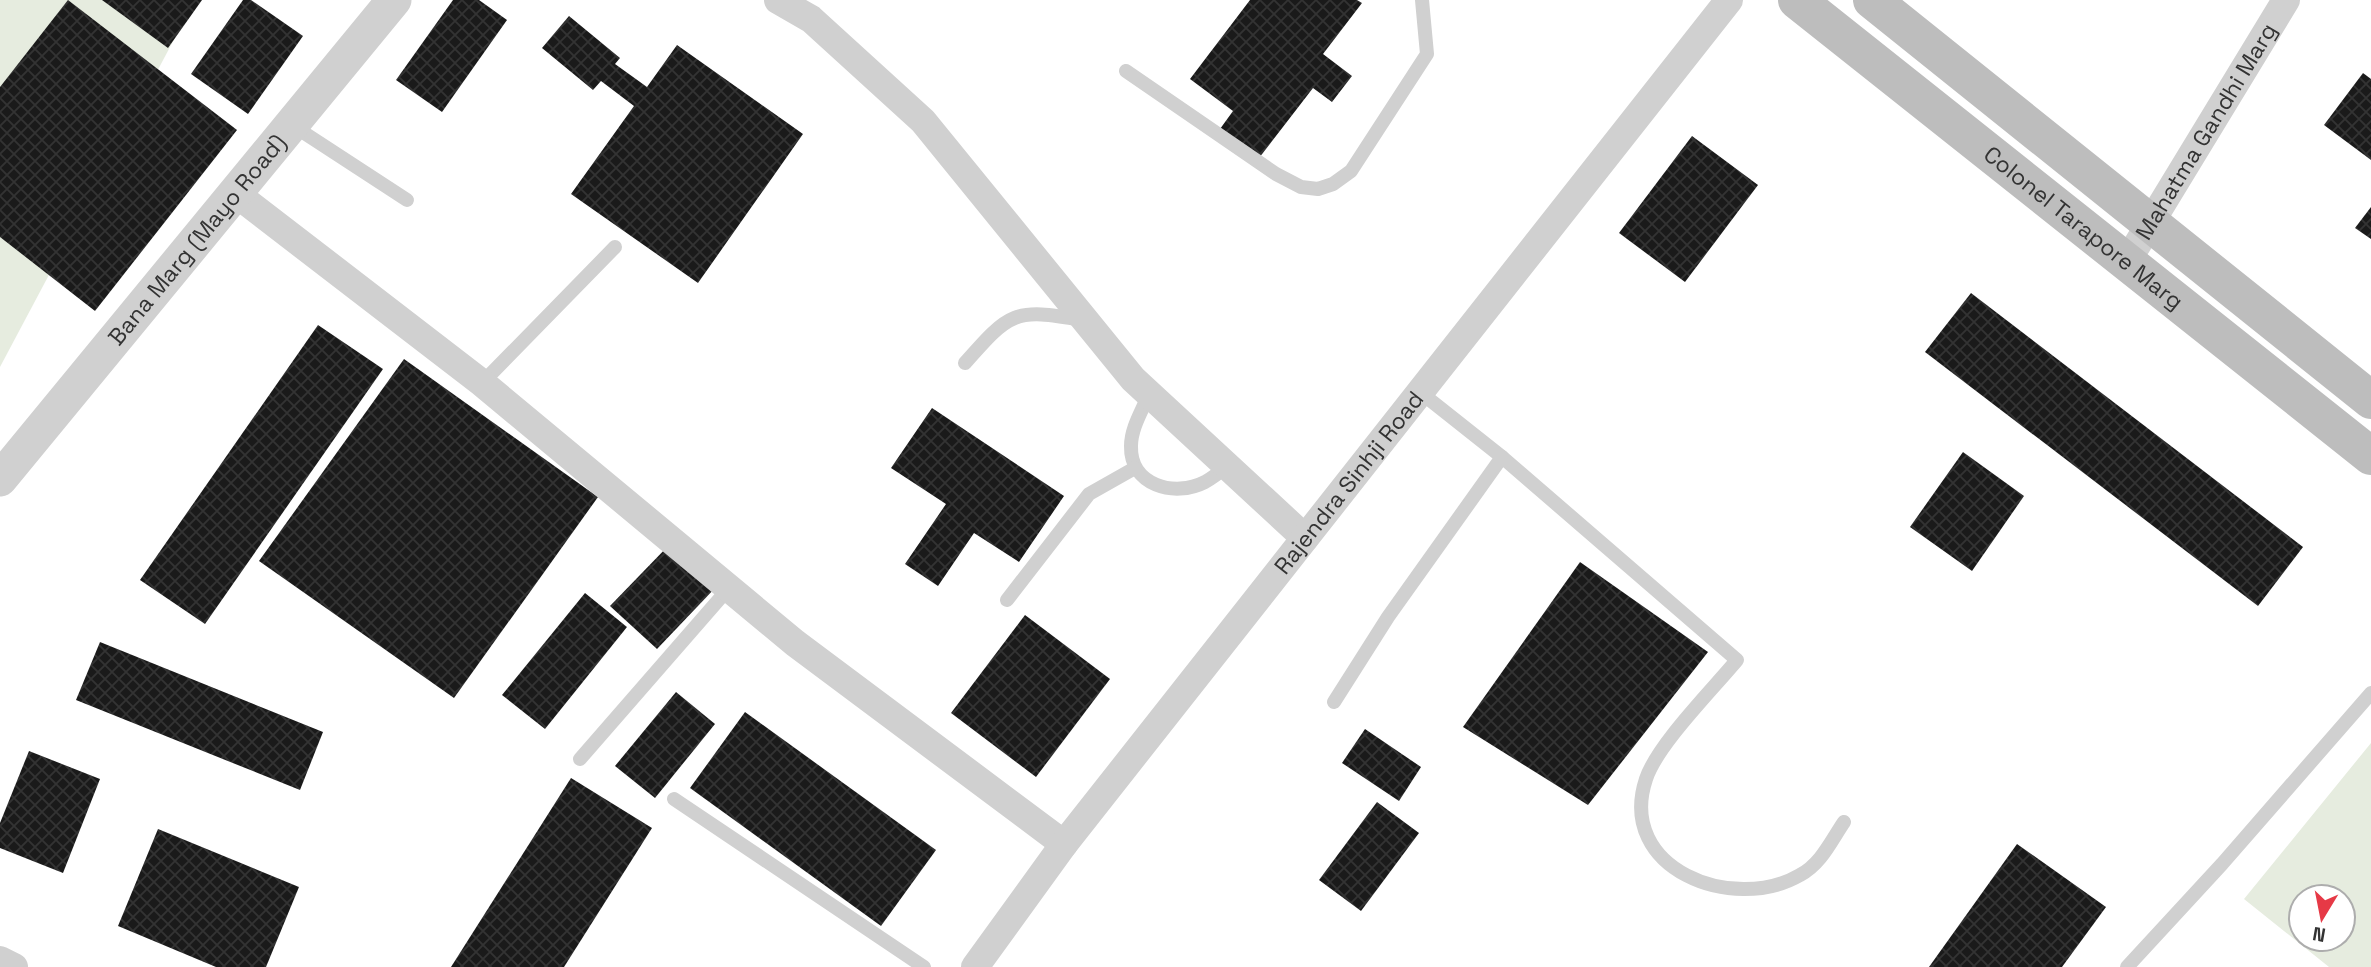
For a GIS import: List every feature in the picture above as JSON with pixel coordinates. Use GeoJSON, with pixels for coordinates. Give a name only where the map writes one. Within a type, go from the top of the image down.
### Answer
{"type":"FeatureCollection","features":[{"type":"Feature","properties":{"kind":"main road","name":"Colonel Tarapore Marg"},"geometry":{"type":"LineString","coordinates":[[1797,0],[2371,456]]}},
{"type":"Feature","properties":{"kind":"main road","name":"Colonel Tarapore Marg"},"geometry":{"type":"LineString","coordinates":[[1872,0],[2371,400]]}},
{"type":"Feature","properties":{"kind":"street","name":"Bana Marg (Mayo Road)"},"geometry":{"type":"LineString","coordinates":[[0,479],[394,0]]}},
{"type":"Feature","properties":{"kind":"street"},"geometry":{"type":"LineString","coordinates":[[778,0],[811,19],[923,121],[1133,379],[1305,538]]}},
{"type":"Feature","properties":{"kind":"street","name":"Rajendra Sinhji Road"},"geometry":{"type":"LineString","coordinates":[[980,966],[1064,844],[1729,0]]}},
{"type":"Feature","properties":{"kind":"street","name":"Mahatma Gandhi Marg"},"geometry":{"type":"LineString","coordinates":[[2126,263],[2286,0]]}},
{"type":"Feature","properties":{"kind":"street"},"geometry":{"type":"LineString","coordinates":[[235,193],[482,383],[795,643],[1064,844]]}},
{"type":"Feature","properties":{"kind":"street"},"geometry":{"type":"LineString","coordinates":[[0,960],[14,967]]}},
{"type":"Feature","properties":{"kind":"lane"},"geometry":{"type":"LineString","coordinates":[[1126,71],[1276,174],[1301,187],[1318,189],[1333,184],[1351,170],[1427,54],[1422,0]]}},
{"type":"Feature","properties":{"kind":"lane"},"geometry":{"type":"LineString","coordinates":[[292,125],[407,200]]}},
{"type":"Feature","properties":{"kind":"lane"},"geometry":{"type":"LineString","coordinates":[[482,383],[615,247]]}},
{"type":"Feature","properties":{"kind":"lane"},"geometry":{"type":"LineString","coordinates":[[965,363],[1000,323],[1022,313],[1087,321]]}},
{"type":"Feature","properties":{"kind":"lane"},"geometry":{"type":"LineString","coordinates":[[1420,392],[1502,457],[1737,660],[1667,745],[1646,776],[1640,801],[1645,830],[1658,855],[1680,872],[1715,888],[1747,890],[1777,886],[1816,864],[1844,822]]}},
{"type":"Feature","properties":{"kind":"lane"},"geometry":{"type":"LineString","coordinates":[[1149,394],[1132,437],[1130,450],[1135,468],[1145,481],[1167,489],[1186,488],[1204,483],[1227,466]]}},
{"type":"Feature","properties":{"kind":"lane"},"geometry":{"type":"LineString","coordinates":[[1334,702],[1388,617],[1502,457]]}},
{"type":"Feature","properties":{"kind":"lane"},"geometry":{"type":"LineString","coordinates":[[1007,600],[1089,494],[1135,468]]}},
{"type":"Feature","properties":{"kind":"lane"},"geometry":{"type":"LineString","coordinates":[[580,759],[729,588]]}},
{"type":"Feature","properties":{"kind":"lane"},"geometry":{"type":"LineString","coordinates":[[2127,967],[2222,864],[2371,693]]}},
{"type":"Feature","properties":{"kind":"lane"},"geometry":{"type":"LineString","coordinates":[[674,799],[924,967]]}},
{"type":"Feature","properties":{"kind":"shaded area"},"geometry":{"type":"Polygon","coordinates":[[[0,0],[195,0],[0,367],[0,0]]]}},
{"type":"Feature","properties":{"kind":"shaded area"},"geometry":{"type":"Polygon","coordinates":[[[2371,743],[2371,967],[2329,967],[2312,953],[2357,953],[2357,883],[2287,883],[2287,933],[2244,899],[2371,743]]]}},
{"type":"Feature","properties":{"kind":"building"},"geometry":{"type":"Polygon","coordinates":[[[68,0],[237,130],[95,311],[0,237],[0,87],[68,0]]]}},
{"type":"Feature","properties":{"kind":"building"},"geometry":{"type":"Polygon","coordinates":[[[102,0],[202,0],[168,48],[102,0]]]}},
{"type":"Feature","properties":{"kind":"building"},"geometry":{"type":"Polygon","coordinates":[[[243,0],[251,0],[303,36],[248,114],[191,74],[243,0]]]}},
{"type":"Feature","properties":{"kind":"building"},"geometry":{"type":"Polygon","coordinates":[[[453,0],[479,0],[507,20],[442,112],[396,80],[453,0]]]}},
{"type":"Feature","properties":{"kind":"building"},"geometry":{"type":"Polygon","coordinates":[[[1250,0],[1357,0],[1362,3],[1323,54],[1352,76],[1332,102],[1313,88],[1259,158],[1220,129],[1233,111],[1190,79],[1250,0]]]}},
{"type":"Feature","properties":{"kind":"building"},"geometry":{"type":"Polygon","coordinates":[[[569,16],[620,58],[615,64],[647,87],[677,45],[803,134],[698,283],[571,194],[634,106],[601,81],[593,90],[542,48],[569,16]]]}},
{"type":"Feature","properties":{"kind":"building"},"geometry":{"type":"Polygon","coordinates":[[[2363,73],[2371,79],[2371,160],[2324,125],[2363,73]]]}},
{"type":"Feature","properties":{"kind":"building"},"geometry":{"type":"Polygon","coordinates":[[[1692,136],[1758,185],[1685,282],[1619,233],[1692,136]]]}},
{"type":"Feature","properties":{"kind":"building"},"geometry":{"type":"Polygon","coordinates":[[[2371,207],[2371,239],[2355,228],[2371,207]]]}},
{"type":"Feature","properties":{"kind":"building"},"geometry":{"type":"Polygon","coordinates":[[[1971,293],[2303,547],[2258,606],[1925,352],[1971,293]]]}},
{"type":"Feature","properties":{"kind":"building"},"geometry":{"type":"Polygon","coordinates":[[[318,325],[383,369],[205,624],[140,580],[318,325]]]}},
{"type":"Feature","properties":{"kind":"building"},"geometry":{"type":"Polygon","coordinates":[[[404,359],[598,497],[454,698],[259,561],[404,359]]]}},
{"type":"Feature","properties":{"kind":"building"},"geometry":{"type":"Polygon","coordinates":[[[932,408],[1064,496],[1019,562],[974,533],[938,586],[905,564],[946,504],[891,468],[932,408]]]}},
{"type":"Feature","properties":{"kind":"building"},"geometry":{"type":"Polygon","coordinates":[[[1963,452],[2024,496],[1972,571],[1910,527],[1963,452]]]}},
{"type":"Feature","properties":{"kind":"building"},"geometry":{"type":"Polygon","coordinates":[[[670,544],[716,587],[657,649],[610,606],[670,544]]]}},
{"type":"Feature","properties":{"kind":"building"},"geometry":{"type":"Polygon","coordinates":[[[1580,562],[1708,652],[1588,805],[1463,727],[1580,562]]]}},
{"type":"Feature","properties":{"kind":"building"},"geometry":{"type":"Polygon","coordinates":[[[585,593],[627,627],[545,729],[502,695],[585,593]]]}},
{"type":"Feature","properties":{"kind":"building"},"geometry":{"type":"Polygon","coordinates":[[[1025,615],[1110,679],[1036,777],[951,713],[1025,615]]]}},
{"type":"Feature","properties":{"kind":"building"},"geometry":{"type":"Polygon","coordinates":[[[100,642],[323,732],[300,790],[76,700],[100,642]]]}},
{"type":"Feature","properties":{"kind":"building"},"geometry":{"type":"Polygon","coordinates":[[[676,692],[715,724],[655,798],[615,766],[676,692]]]}},
{"type":"Feature","properties":{"kind":"building"},"geometry":{"type":"Polygon","coordinates":[[[745,712],[936,850],[881,926],[690,788],[745,712]]]}},
{"type":"Feature","properties":{"kind":"building"},"geometry":{"type":"Polygon","coordinates":[[[1365,729],[1421,767],[1399,801],[1342,763],[1365,729]]]}},
{"type":"Feature","properties":{"kind":"building"},"geometry":{"type":"Polygon","coordinates":[[[29,751],[100,779],[63,873],[0,848],[0,823],[29,751]]]}},
{"type":"Feature","properties":{"kind":"building"},"geometry":{"type":"Polygon","coordinates":[[[571,778],[652,828],[564,967],[451,967],[571,778]]]}},
{"type":"Feature","properties":{"kind":"building"},"geometry":{"type":"Polygon","coordinates":[[[1377,802],[1419,833],[1361,911],[1319,880],[1377,802]]]}},
{"type":"Feature","properties":{"kind":"building"},"geometry":{"type":"Polygon","coordinates":[[[158,829],[299,887],[266,967],[216,967],[118,926],[158,829]]]}},
{"type":"Feature","properties":{"kind":"building"},"geometry":{"type":"Polygon","coordinates":[[[2017,844],[2106,907],[2062,967],[1929,967],[2017,844]]]}}]}
